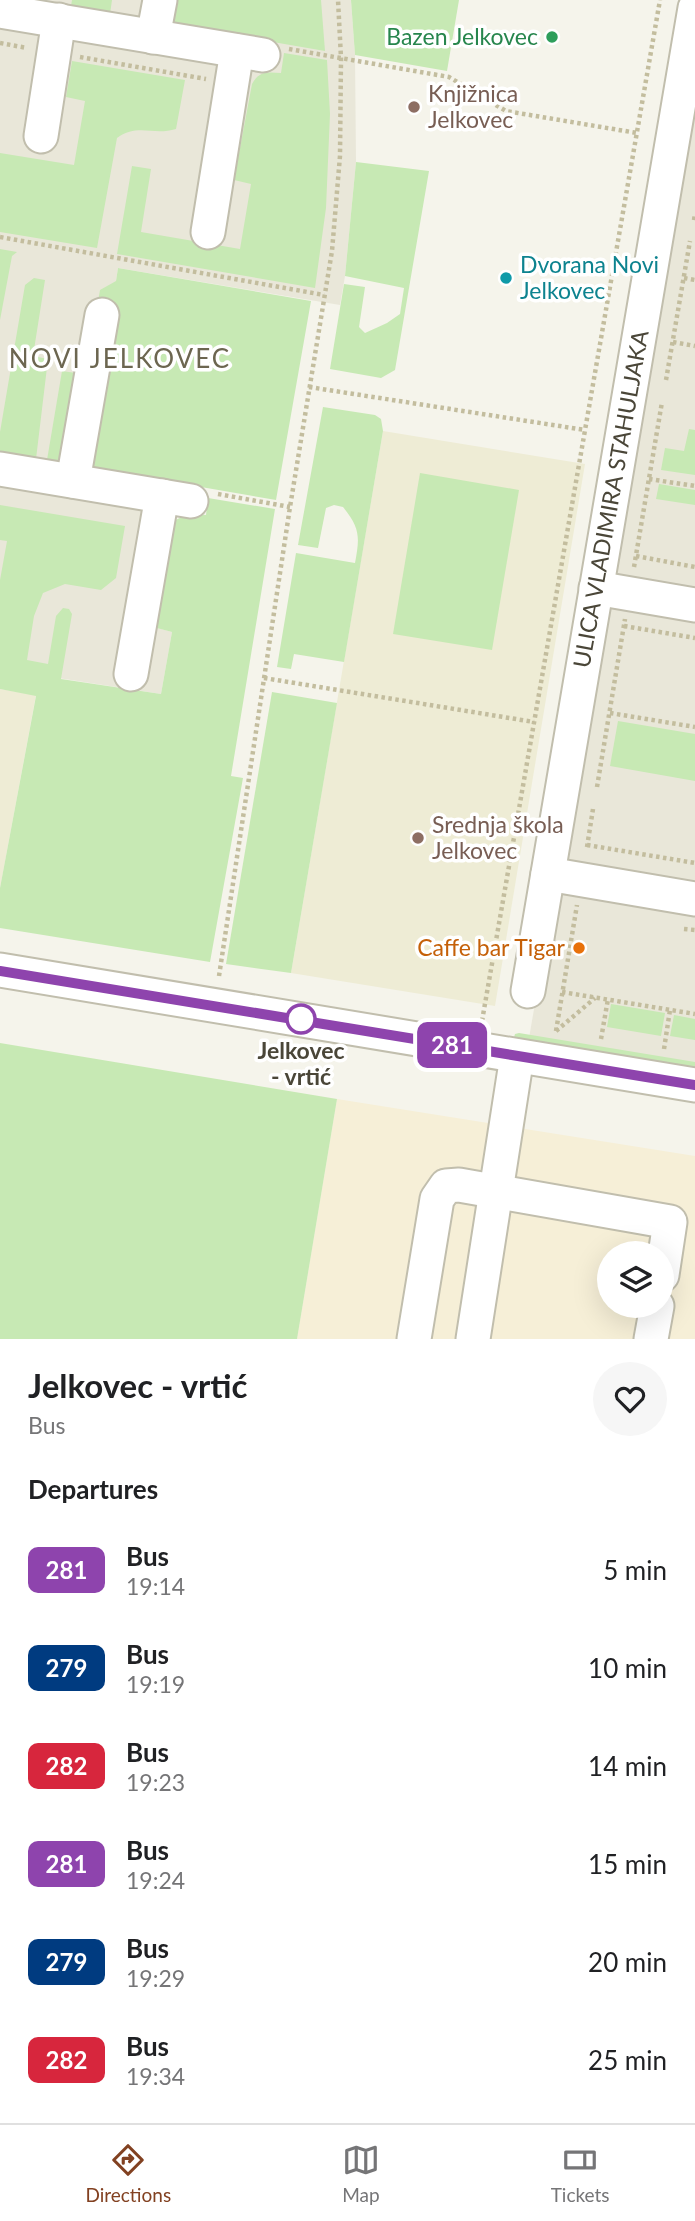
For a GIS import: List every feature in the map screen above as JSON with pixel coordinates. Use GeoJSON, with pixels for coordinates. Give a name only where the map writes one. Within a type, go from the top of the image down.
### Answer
{"type":"FeatureCollection","features":[{"type":"Feature","properties":{"kind":"street"},"geometry":{"type":"LineString","coordinates":[[153,37],[160,0]]}},
{"type":"Feature","properties":{"kind":"street"},"geometry":{"type":"LineString","coordinates":[[0,10],[56,36],[153,37],[250,53],[231,84],[208,232]]}},
{"type":"Feature","properties":{"kind":"street","name":"ULICA VLADIMIRA STAHULJAKA"},"geometry":{"type":"LineString","coordinates":[[528,991],[694,15]]}},
{"type":"Feature","properties":{"kind":"street"},"geometry":{"type":"LineString","coordinates":[[41,136],[56,36]]}},
{"type":"Feature","properties":{"kind":"street"},"geometry":{"type":"LineString","coordinates":[[74,481],[102,315]]}},
{"type":"Feature","properties":{"kind":"street"},"geometry":{"type":"LineString","coordinates":[[0,469],[176,498],[131,674]]}},
{"type":"Feature","properties":{"kind":"street"},"geometry":{"type":"LineString","coordinates":[[596,588],[695,606]]}},
{"type":"Feature","properties":{"kind":"street"},"geometry":{"type":"LineString","coordinates":[[548,874],[695,899]]}},
{"type":"Feature","properties":{"kind":"street"},"geometry":{"type":"LineString","coordinates":[[0,971],[695,1085]]}},
{"type":"Feature","properties":{"kind":"street"},"geometry":{"type":"LineString","coordinates":[[472,1339],[517,1056]]}},
{"type":"Feature","properties":{"kind":"street"},"geometry":{"type":"LineString","coordinates":[[414,1339],[437,1199],[446,1186],[459,1185],[670,1222],[667,1241]]}},
{"type":"Feature","properties":{"kind":"street"},"geometry":{"type":"LineString","coordinates":[[651,1339],[655,1318]]}},
{"type":"Feature","properties":{"kind":"path"},"geometry":{"type":"LineString","coordinates":[[219,976],[332,251],[340,156],[341,58],[338,0]]}},
{"type":"Feature","properties":{"kind":"path"},"geometry":{"type":"LineString","coordinates":[[482,1021],[660,0]]}},
{"type":"Feature","properties":{"kind":"path"},"geometry":{"type":"LineString","coordinates":[[0,43],[56,36],[231,84]]}},
{"type":"Feature","properties":{"kind":"path"},"geometry":{"type":"LineString","coordinates":[[341,58],[449,77],[506,111],[637,133]]}},
{"type":"Feature","properties":{"kind":"path"},"geometry":{"type":"LineString","coordinates":[[694,220],[695,213]]}},
{"type":"Feature","properties":{"kind":"path"},"geometry":{"type":"LineString","coordinates":[[0,237],[324,295]]}},
{"type":"Feature","properties":{"kind":"path"},"geometry":{"type":"LineString","coordinates":[[666,380],[690,241]]}},
{"type":"Feature","properties":{"kind":"path"},"geometry":{"type":"LineString","coordinates":[[684,278],[695,280]]}},
{"type":"Feature","properties":{"kind":"path"},"geometry":{"type":"LineString","coordinates":[[673,342],[695,346]]}},
{"type":"Feature","properties":{"kind":"path"},"geometry":{"type":"LineString","coordinates":[[309,387],[585,430]]}},
{"type":"Feature","properties":{"kind":"path"},"geometry":{"type":"LineString","coordinates":[[634,569],[662,402]]}},
{"type":"Feature","properties":{"kind":"path"},"geometry":{"type":"LineString","coordinates":[[649,479],[695,486]]}},
{"type":"Feature","properties":{"kind":"path"},"geometry":{"type":"LineString","coordinates":[[636,556],[695,567]]}},
{"type":"Feature","properties":{"kind":"path"},"geometry":{"type":"LineString","coordinates":[[597,787],[627,608]]}},
{"type":"Feature","properties":{"kind":"path"},"geometry":{"type":"LineString","coordinates":[[624,626],[695,638]]}},
{"type":"Feature","properties":{"kind":"path"},"geometry":{"type":"LineString","coordinates":[[264,678],[534,722]]}},
{"type":"Feature","properties":{"kind":"path"},"geometry":{"type":"LineString","coordinates":[[609,712],[695,727]]}},
{"type":"Feature","properties":{"kind":"path"},"geometry":{"type":"LineString","coordinates":[[586,857],[593,809]]}},
{"type":"Feature","properties":{"kind":"path"},"geometry":{"type":"LineString","coordinates":[[587,845],[695,863]]}},
{"type":"Feature","properties":{"kind":"path"},"geometry":{"type":"LineString","coordinates":[[578,900],[556,1031],[596,997]]}},
{"type":"Feature","properties":{"kind":"path"},"geometry":{"type":"LineString","coordinates":[[562,992],[695,1014]]}},
{"type":"Feature","properties":{"kind":"path"},"geometry":{"type":"LineString","coordinates":[[601,1039],[608,999]]}},
{"type":"Feature","properties":{"kind":"path"},"geometry":{"type":"LineString","coordinates":[[664,1049],[670,1010]]}},
{"type":"Feature","properties":{"kind":"shaded area"},"geometry":{"type":"Polygon","coordinates":[[[0,0],[351,0],[355,55],[356,162],[340,305],[118,268],[116,281],[119,311],[91,468],[175,509],[154,627],[172,632],[161,694],[39,675],[0,689],[0,0]]]}},
{"type":"Feature","properties":{"kind":"shaded area"},"geometry":{"type":"Polygon","coordinates":[[[695,75],[695,1071],[528,1044],[695,75]]]}},
{"type":"Feature","properties":{"kind":"shaded area","name":"Srednja škola Jelkovec"},"geometry":{"type":"Polygon","coordinates":[[[383,431],[585,464],[495,1006],[291,973],[383,431]]]}},
{"type":"Feature","properties":{"kind":"shaded area"},"geometry":{"type":"Polygon","coordinates":[[[0,689],[36,695],[0,888],[0,689]]]}},
{"type":"Feature","properties":{"kind":"shaded area"},"geometry":{"type":"Polygon","coordinates":[[[337,1099],[695,1156],[695,1339],[297,1339],[337,1099]]]}},
{"type":"Feature","properties":{"kind":"green space"},"geometry":{"type":"Polygon","coordinates":[[[72,0],[112,0],[110,14],[71,6],[72,0]]]}},
{"type":"Feature","properties":{"kind":"green space"},"geometry":{"type":"Polygon","coordinates":[[[177,0],[321,0],[325,51],[173,25],[177,0]]]}},
{"type":"Feature","properties":{"kind":"green space"},"geometry":{"type":"Polygon","coordinates":[[[351,0],[459,0],[447,71],[355,55],[351,0]]]}},
{"type":"Feature","properties":{"kind":"green space"},"geometry":{"type":"Polygon","coordinates":[[[284,53],[327,60],[330,114],[326,208],[315,288],[117,254],[132,166],[151,169],[141,232],[240,249],[251,184],[234,180],[252,84],[264,73],[281,73],[284,53]]]}},
{"type":"Feature","properties":{"kind":"green space"},"geometry":{"type":"Polygon","coordinates":[[[72,61],[185,80],[176,129],[132,131],[117,138],[97,248],[0,232],[0,153],[74,165],[85,101],[66,97],[72,61]]]}},
{"type":"Feature","properties":{"kind":"green space"},"geometry":{"type":"Polygon","coordinates":[[[356,162],[429,171],[395,370],[381,378],[330,369],[344,284],[365,287],[359,327],[365,333],[400,314],[404,288],[345,276],[356,162]]]}},
{"type":"Feature","properties":{"kind":"green space"},"geometry":{"type":"Polygon","coordinates":[[[0,249],[17,252],[12,256],[0,320],[0,249]]]}},
{"type":"Feature","properties":{"kind":"green space"},"geometry":{"type":"Polygon","coordinates":[[[118,268],[311,301],[276,500],[91,468],[118,312],[97,308],[100,290],[116,281],[118,268]]]}},
{"type":"Feature","properties":{"kind":"green space"},"geometry":{"type":"Polygon","coordinates":[[[34,278],[45,280],[33,356],[48,359],[36,459],[0,453],[0,432],[25,285],[34,278]]]}},
{"type":"Feature","properties":{"kind":"green space"},"geometry":{"type":"Polygon","coordinates":[[[62,371],[83,374],[68,464],[47,460],[62,371]]]}},
{"type":"Feature","properties":{"kind":"green space"},"geometry":{"type":"Polygon","coordinates":[[[323,407],[375,415],[381,419],[383,431],[344,662],[294,654],[291,669],[277,667],[296,553],[355,563],[357,554],[356,527],[343,507],[334,505],[326,508],[318,548],[298,545],[323,407]]]}},
{"type":"Feature","properties":{"kind":"green space"},"geometry":{"type":"Polygon","coordinates":[[[689,429],[695,430],[695,475],[661,470],[665,448],[684,451],[689,429]]]}},
{"type":"Feature","properties":{"kind":"green space"},"geometry":{"type":"Polygon","coordinates":[[[420,473],[519,490],[492,650],[393,634],[420,473]]]}},
{"type":"Feature","properties":{"kind":"green space"},"geometry":{"type":"Polygon","coordinates":[[[659,484],[695,490],[695,505],[656,499],[659,484]]]}},
{"type":"Feature","properties":{"kind":"green space"},"geometry":{"type":"Polygon","coordinates":[[[208,498],[275,509],[231,776],[243,778],[210,962],[0,928],[0,888],[36,696],[0,689],[0,580],[7,541],[0,540],[0,505],[125,526],[116,578],[101,590],[65,584],[43,593],[34,616],[27,660],[48,664],[56,616],[63,608],[69,609],[72,614],[61,679],[161,694],[172,632],[153,627],[172,522],[189,513],[206,515],[208,498]]]}},
{"type":"Feature","properties":{"kind":"green space"},"geometry":{"type":"Polygon","coordinates":[[[272,692],[337,703],[291,973],[226,964],[272,692]]]}},
{"type":"Feature","properties":{"kind":"green space"},"geometry":{"type":"Polygon","coordinates":[[[618,721],[695,734],[695,781],[610,766],[618,721]]]}},
{"type":"Feature","properties":{"kind":"green space"},"geometry":{"type":"Polygon","coordinates":[[[611,1004],[665,1013],[661,1036],[607,1027],[611,1004]]]}},
{"type":"Feature","properties":{"kind":"green space"},"geometry":{"type":"Polygon","coordinates":[[[674,1015],[695,1019],[695,1040],[670,1036],[674,1015]]]}},
{"type":"Feature","properties":{"kind":"green space"},"geometry":{"type":"Polygon","coordinates":[[[515,1034],[695,1062],[695,1071],[513,1041],[515,1034]]]}},
{"type":"Feature","properties":{"kind":"green space"},"geometry":{"type":"Polygon","coordinates":[[[0,1043],[337,1099],[297,1339],[0,1339],[0,1043]]]}},
{"type":"Feature","properties":{"kind":"bus line","name":"281"},"geometry":{"type":"LineString","coordinates":[[0,971],[695,1085]]}},
{"type":"Feature","properties":{"kind":"place","name":"Bazen Jelkovec"},"geometry":{"type":"Point","coordinates":[552,37]}},
{"type":"Feature","properties":{"kind":"place","name":"Knjižnica Jelkovec"},"geometry":{"type":"Point","coordinates":[414,107]}},
{"type":"Feature","properties":{"kind":"place","name":"Dvorana Novi Jelkovec"},"geometry":{"type":"Point","coordinates":[506,278]}},
{"type":"Feature","properties":{"kind":"place","name":"Srednja škola Jelkovec"},"geometry":{"type":"Point","coordinates":[418,838]}},
{"type":"Feature","properties":{"kind":"place","name":"Caffe bar Tigar"},"geometry":{"type":"Point","coordinates":[579,948]}},
{"type":"Feature","properties":{"kind":"place","name":"Jelkovec - vrtić"},"geometry":{"type":"Point","coordinates":[301,1019]}},
{"type":"Feature","properties":{"kind":"district","name":"NOVI JELKOVEC"},"geometry":{"type":"Point","coordinates":[120,359]}}]}
